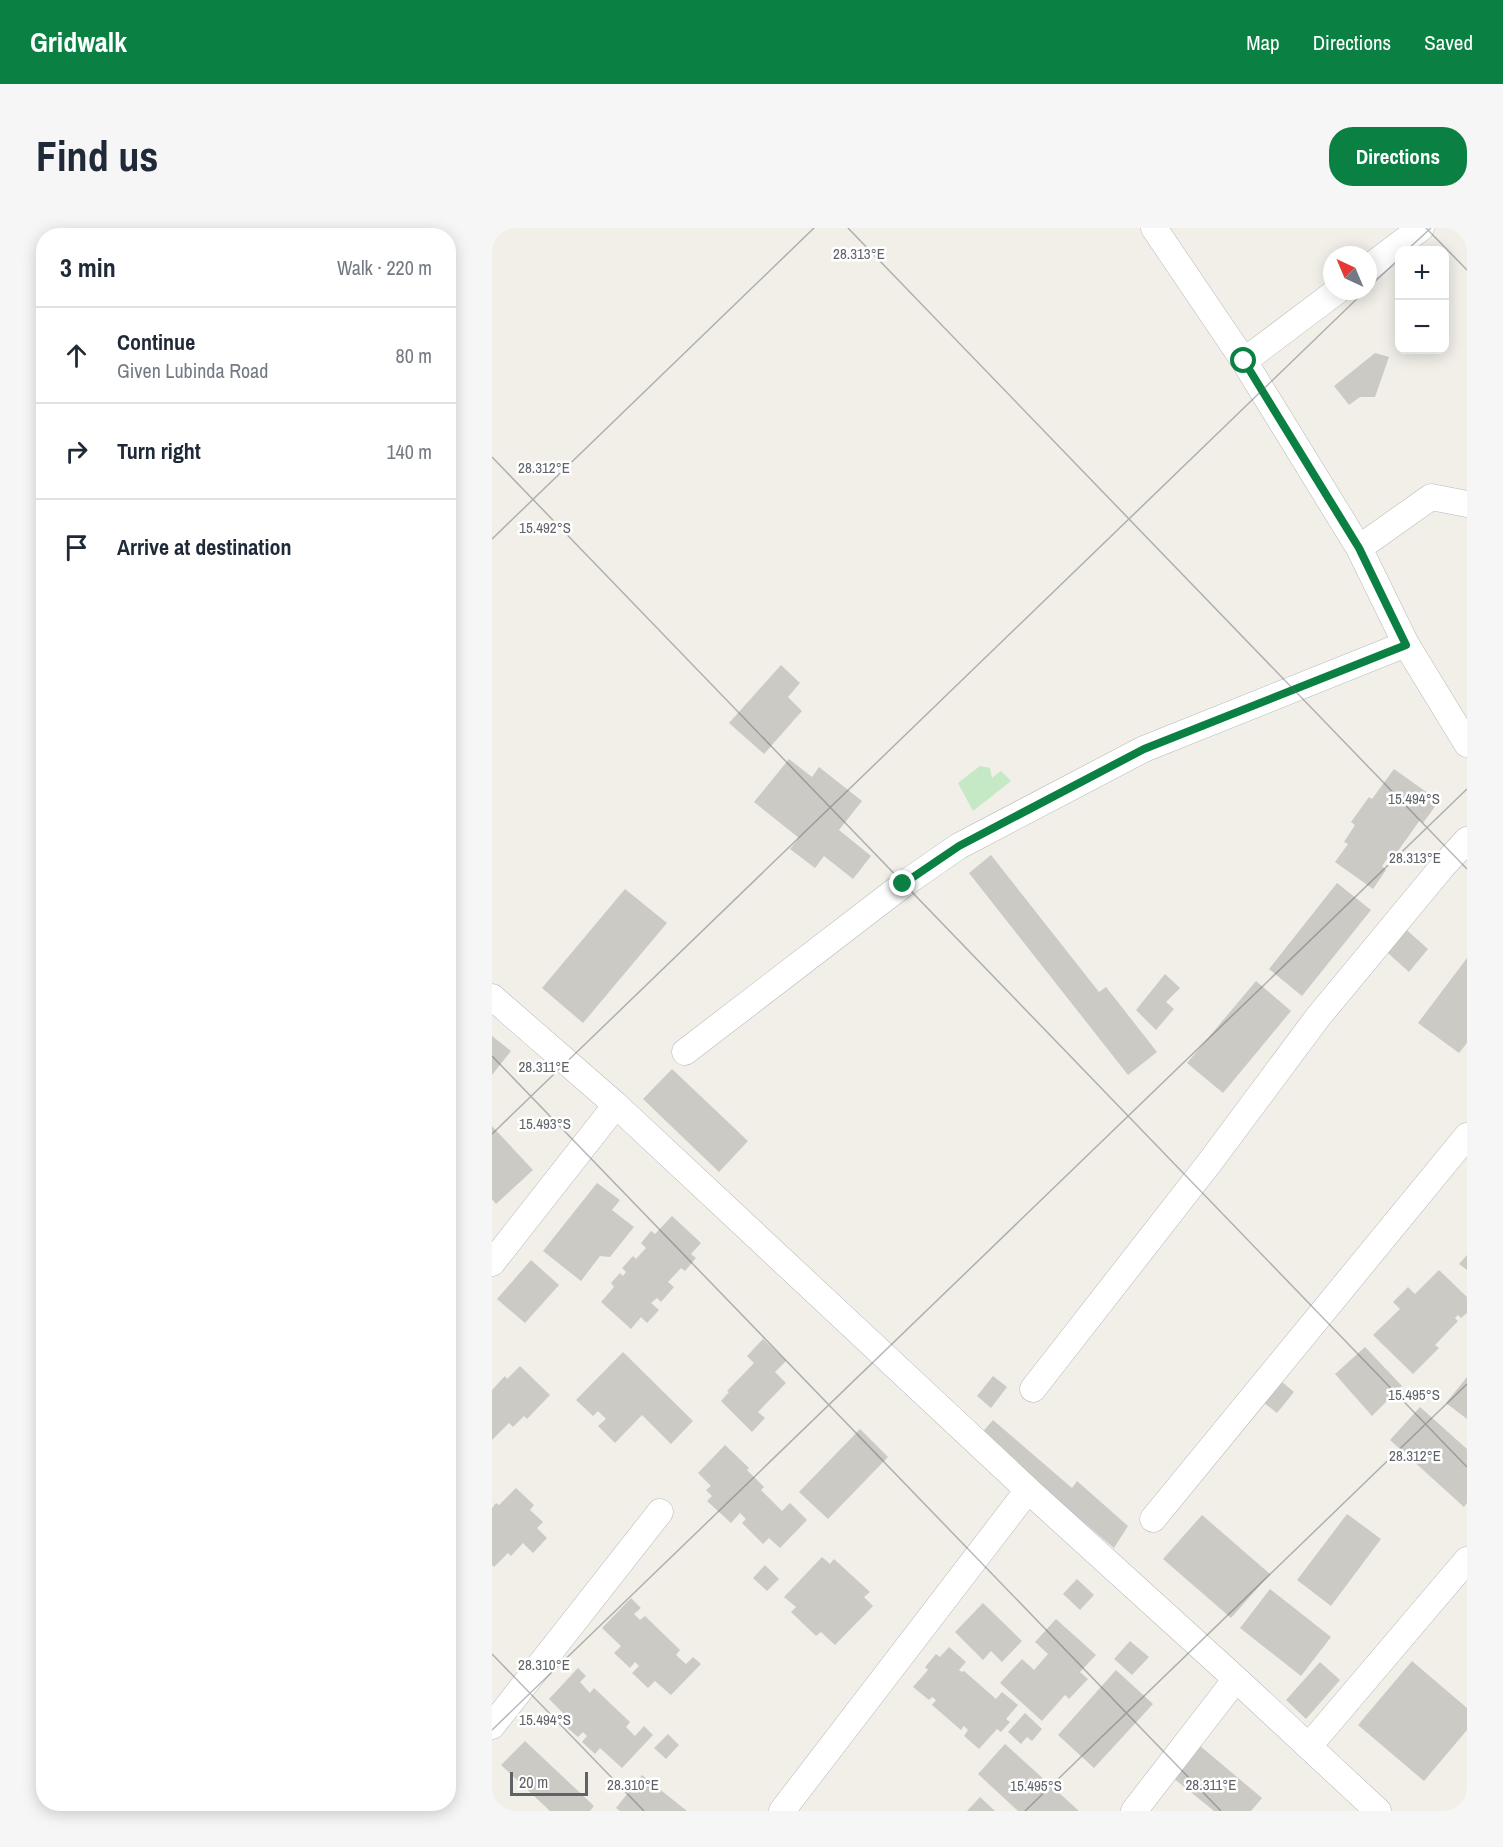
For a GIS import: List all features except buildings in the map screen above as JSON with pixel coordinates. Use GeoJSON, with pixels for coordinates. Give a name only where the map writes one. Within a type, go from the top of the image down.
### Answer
{"type":"FeatureCollection","features":[{"type":"Feature","properties":{"kind":"street"},"geometry":{"type":"LineString","coordinates":[[1154,228],[1244,361],[1359,548],[1406,645],[1467,744]]}},
{"type":"Feature","properties":{"kind":"street"},"geometry":{"type":"LineString","coordinates":[[1377,261],[1421,228]]}},
{"type":"Feature","properties":{"kind":"street"},"geometry":{"type":"LineString","coordinates":[[1244,361],[1325,300]]}},
{"type":"Feature","properties":{"kind":"street"},"geometry":{"type":"LineString","coordinates":[[1359,548],[1431,497],[1467,504]]}},
{"type":"Feature","properties":{"kind":"street"},"geometry":{"type":"LineString","coordinates":[[685,1052],[903,884],[959,846],[1144,749],[1406,645]]}},
{"type":"Feature","properties":{"kind":"street"},"geometry":{"type":"LineString","coordinates":[[1033,1389],[1210,1162],[1318,1017],[1467,840]]}},
{"type":"Feature","properties":{"kind":"street"},"geometry":{"type":"LineString","coordinates":[[492,997],[616,1104],[1028,1490],[1378,1811]]}},
{"type":"Feature","properties":{"kind":"street"},"geometry":{"type":"LineString","coordinates":[[492,1263],[616,1104]]}},
{"type":"Feature","properties":{"kind":"street"},"geometry":{"type":"LineString","coordinates":[[1153,1519],[1467,1136]]}},
{"type":"Feature","properties":{"kind":"street"},"geometry":{"type":"LineString","coordinates":[[782,1811],[1028,1490]]}},
{"type":"Feature","properties":{"kind":"street"},"geometry":{"type":"LineString","coordinates":[[492,1726],[660,1512]]}},
{"type":"Feature","properties":{"kind":"street"},"geometry":{"type":"LineString","coordinates":[[1309,1746],[1467,1560]]}},
{"type":"Feature","properties":{"kind":"street"},"geometry":{"type":"LineString","coordinates":[[1134,1811],[1236,1679]]}},
{"type":"Feature","properties":{"kind":"green space"},"geometry":{"type":"Polygon","coordinates":[[[980,766],[990,768],[992,778],[1001,771],[1011,781],[973,811],[958,783],[980,766]]]}},
{"type":"Feature","properties":{"kind":"route"},"geometry":{"type":"LineString","coordinates":[[903,884],[959,846],[1144,749],[1406,645],[1359,548],[1244,361]]}}]}
